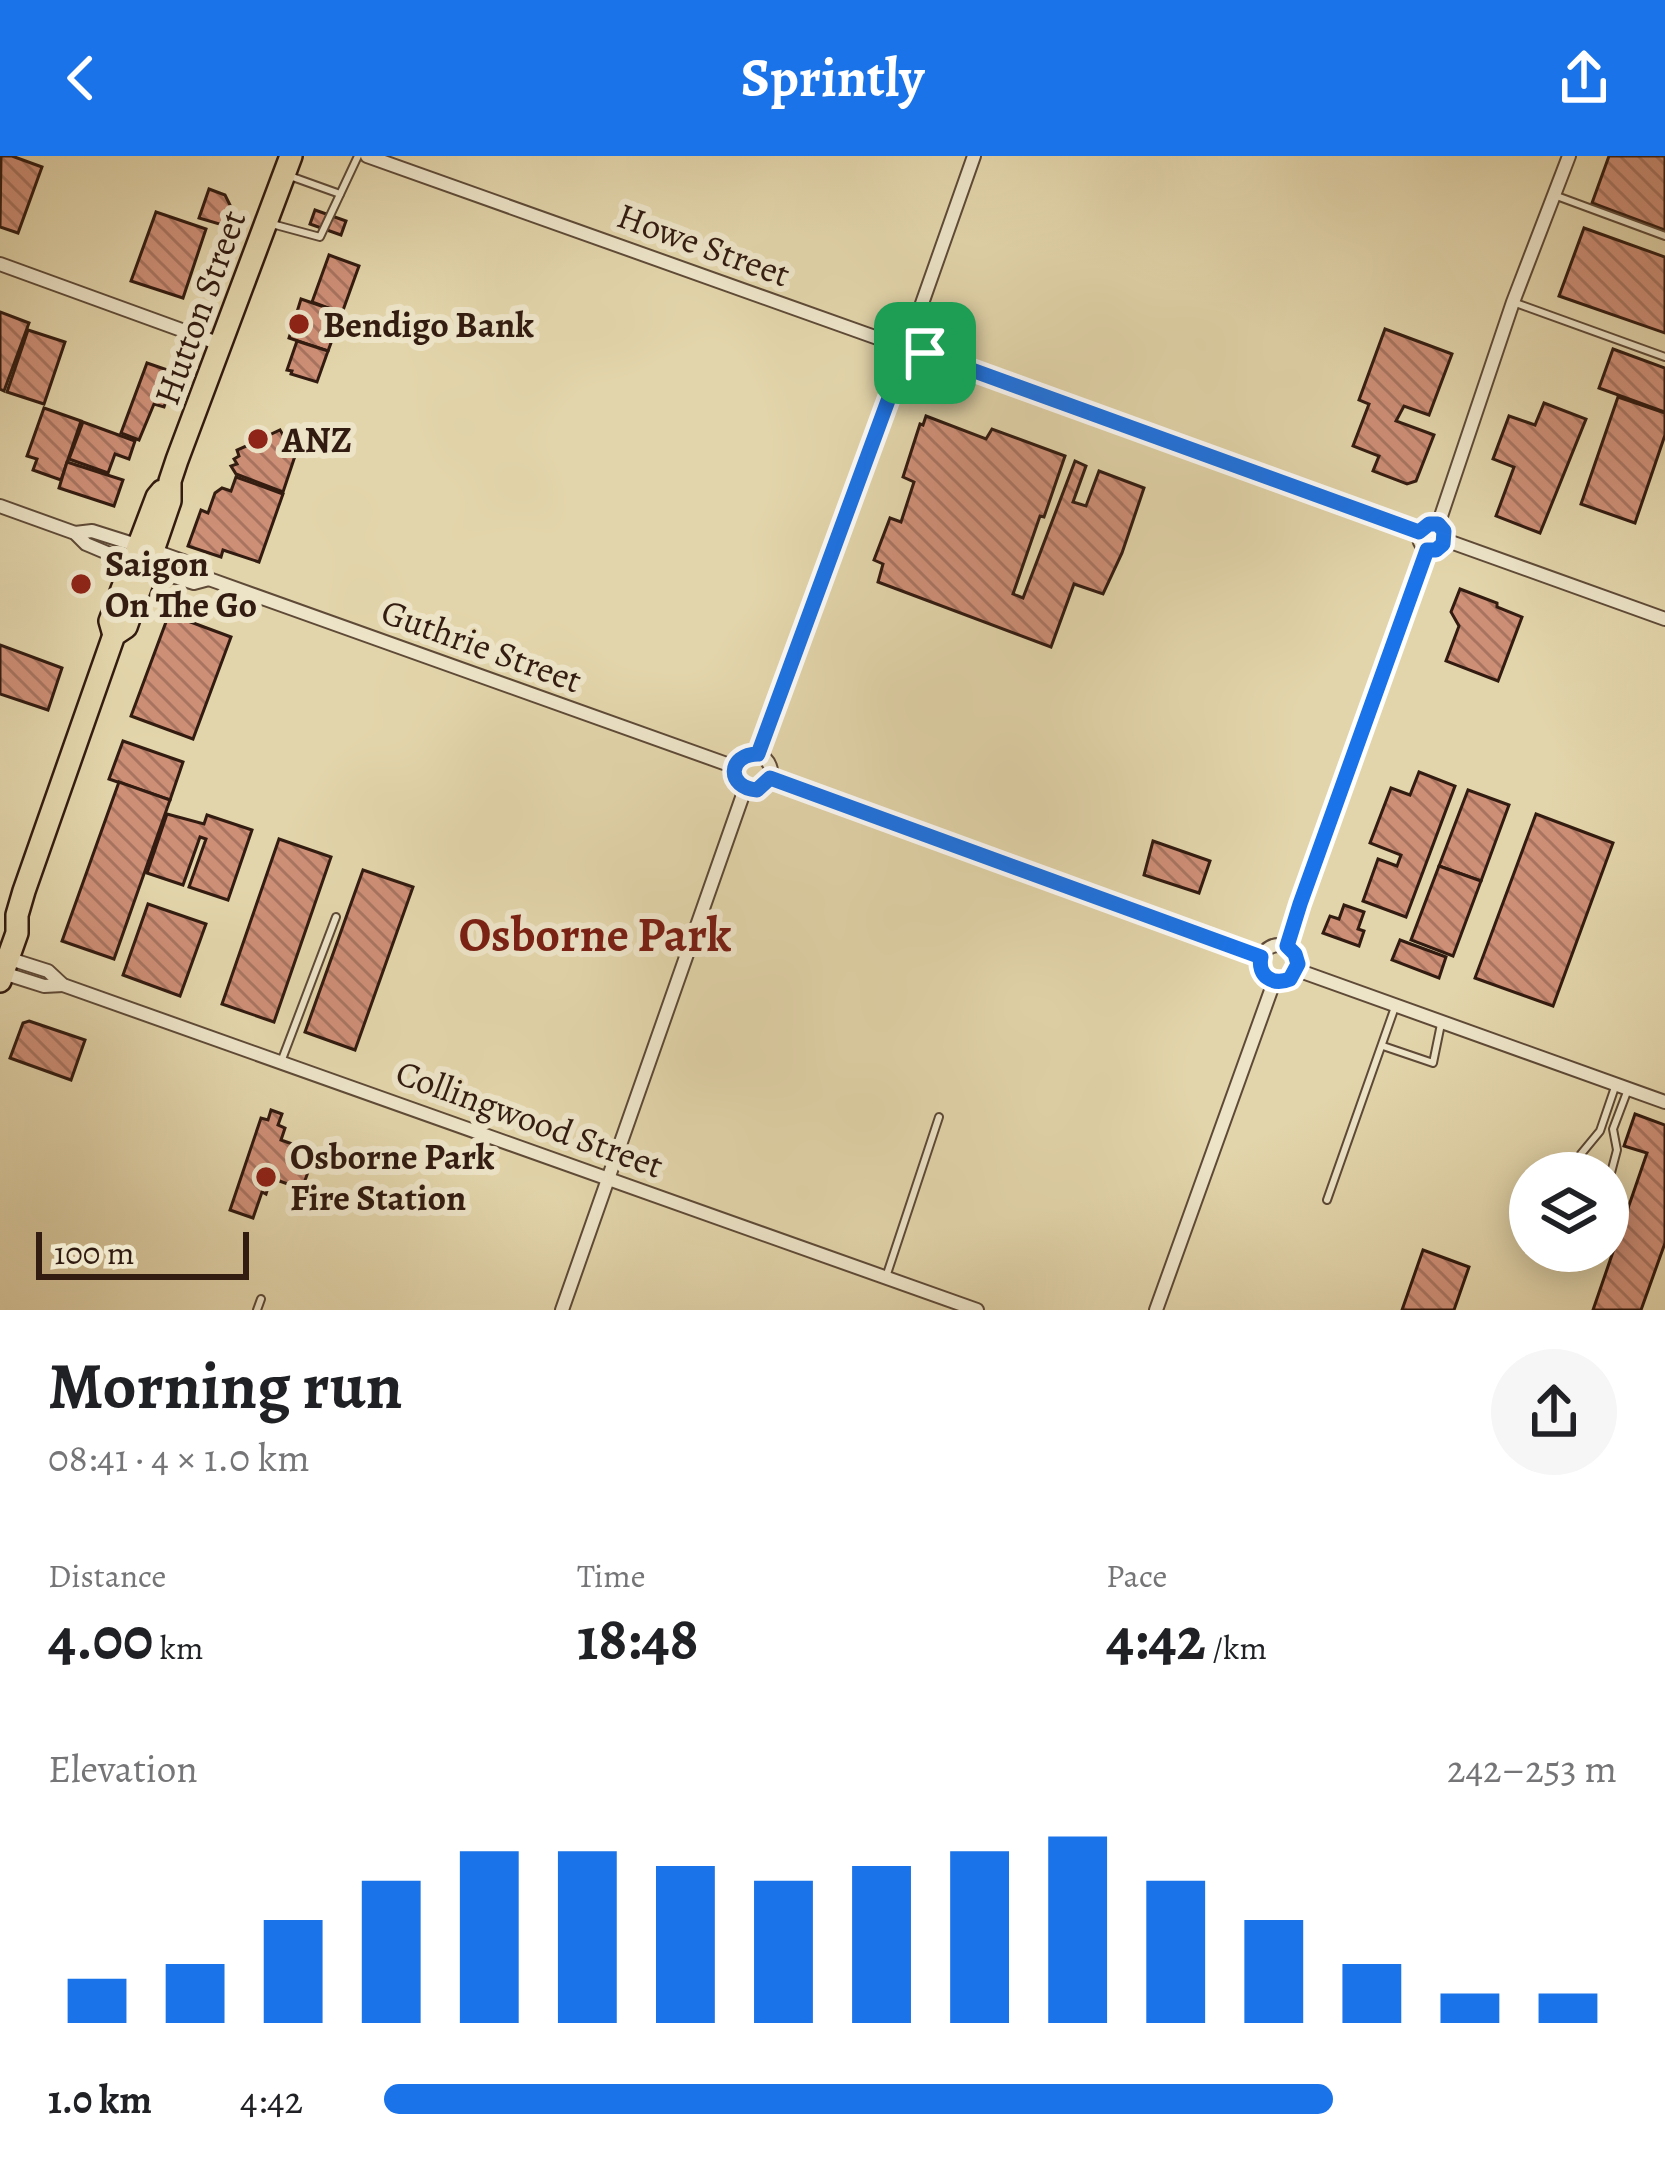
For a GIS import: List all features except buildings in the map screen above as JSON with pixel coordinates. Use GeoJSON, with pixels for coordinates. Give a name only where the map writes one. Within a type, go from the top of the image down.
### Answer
{"type":"FeatureCollection","features":[{"type":"Feature","properties":{"kind":"main road","name":"Hutton Street"},"geometry":{"type":"LineString","coordinates":[[2,968],[17,933],[8,923],[114,635],[126,626],[142,557],[170,501],[170,482],[288,165]]}},
{"type":"Feature","properties":{"kind":"street","name":"Howe Street"},"geometry":{"type":"LineString","coordinates":[[363,156],[886,341]]}},
{"type":"Feature","properties":{"kind":"street"},"geometry":{"type":"LineString","coordinates":[[913,328],[974,156]]}},
{"type":"Feature","properties":{"kind":"street"},"geometry":{"type":"LineString","coordinates":[[1438,524],[1569,156]]}},
{"type":"Feature","properties":{"kind":"street"},"geometry":{"type":"LineString","coordinates":[[0,264],[220,344]]}},
{"type":"Feature","properties":{"kind":"street"},"geometry":{"type":"LineString","coordinates":[[913,328],[925,341],[925,353],[913,367],[900,368],[886,357],[886,341],[894,331],[913,328]]}},
{"type":"Feature","properties":{"kind":"street"},"geometry":{"type":"LineString","coordinates":[[925,353],[1419,532]]}},
{"type":"Feature","properties":{"kind":"street"},"geometry":{"type":"LineString","coordinates":[[758,754],[900,368]]}},
{"type":"Feature","properties":{"kind":"street","name":"Guthrie Street"},"geometry":{"type":"LineString","coordinates":[[0,506],[75,533],[86,544],[197,566],[209,579],[735,767]]}},
{"type":"Feature","properties":{"kind":"street"},"geometry":{"type":"LineString","coordinates":[[1438,524],[1445,540],[1440,548],[1427,550],[1418,541],[1419,532],[1438,524]]}},
{"type":"Feature","properties":{"kind":"street"},"geometry":{"type":"LineString","coordinates":[[1445,540],[1665,619]]}},
{"type":"Feature","properties":{"kind":"street"},"geometry":{"type":"LineString","coordinates":[[1287,946],[1427,550]]}},
{"type":"Feature","properties":{"kind":"street"},"geometry":{"type":"LineString","coordinates":[[758,754],[769,764],[770,778],[757,790],[746,789],[736,780],[735,767],[746,755],[758,754]]}},
{"type":"Feature","properties":{"kind":"street"},"geometry":{"type":"LineString","coordinates":[[770,778],[1261,957]]}},
{"type":"Feature","properties":{"kind":"street"},"geometry":{"type":"LineString","coordinates":[[562,1310],[746,789]]}},
{"type":"Feature","properties":{"kind":"street"},"geometry":{"type":"LineString","coordinates":[[1275,945],[1287,946],[1298,959],[1297,970],[1290,979],[1274,982],[1263,975],[1261,957],[1275,945]]}},
{"type":"Feature","properties":{"kind":"street","name":"Collingwood Street"},"geometry":{"type":"LineString","coordinates":[[2,968],[48,971],[63,985],[977,1310]]}},
{"type":"Feature","properties":{"kind":"street"},"geometry":{"type":"LineString","coordinates":[[1297,970],[1665,1102]]}},
{"type":"Feature","properties":{"kind":"street"},"geometry":{"type":"LineString","coordinates":[[1156,1310],[1274,982]]}},
{"type":"Feature","properties":{"kind":"lane"},"geometry":{"type":"LineString","coordinates":[[265,223],[320,238],[363,156]]}},
{"type":"Feature","properties":{"kind":"lane"},"geometry":{"type":"LineString","coordinates":[[288,165],[340,194]]}},
{"type":"Feature","properties":{"kind":"lane"},"geometry":{"type":"LineString","coordinates":[[1554,195],[1665,236]]}},
{"type":"Feature","properties":{"kind":"lane"},"geometry":{"type":"LineString","coordinates":[[1514,302],[1665,357]]}},
{"type":"Feature","properties":{"kind":"lane"},"geometry":{"type":"LineString","coordinates":[[281,1062],[335,917]]}},
{"type":"Feature","properties":{"kind":"lane"},"geometry":{"type":"LineString","coordinates":[[1327,1200],[1395,1007]]}},
{"type":"Feature","properties":{"kind":"lane"},"geometry":{"type":"LineString","coordinates":[[1383,1046],[1432,1063],[1442,1022]]}},
{"type":"Feature","properties":{"kind":"lane"},"geometry":{"type":"LineString","coordinates":[[1583,1152],[1592,1145],[1622,1086]]}},
{"type":"Feature","properties":{"kind":"lane"},"geometry":{"type":"LineString","coordinates":[[1616,1152],[1613,1129],[1622,1086]]}},
{"type":"Feature","properties":{"kind":"lane"},"geometry":{"type":"LineString","coordinates":[[886,1277],[939,1118]]}},
{"type":"Feature","properties":{"kind":"lane"},"geometry":{"type":"LineString","coordinates":[[257,1310],[261,1299]]}},
{"type":"Feature","properties":{"kind":"place","name":"Bendigo Bank"},"geometry":{"type":"Point","coordinates":[299,324]}},
{"type":"Feature","properties":{"kind":"place","name":"ANZ"},"geometry":{"type":"Point","coordinates":[258,439]}},
{"type":"Feature","properties":{"kind":"place","name":"Saigon On The Go"},"geometry":{"type":"Point","coordinates":[81,584]}},
{"type":"Feature","properties":{"kind":"place","name":"Osborne Park Fire Station"},"geometry":{"type":"Point","coordinates":[266,1177]}},
{"type":"Feature","properties":{"kind":"district","name":"Osborne Park"},"geometry":{"type":"Point","coordinates":[595,934]}},
{"type":"Feature","properties":{"kind":"route"},"geometry":{"type":"LineString","coordinates":[[925,353],[1419,532],[1429,524],[1438,524],[1444,531],[1443,544],[1427,550],[1300,904],[1287,946],[1298,959],[1290,979],[1279,983],[1268,979],[1261,969],[1261,957],[770,778],[757,790],[746,789],[736,780],[737,762],[758,754],[900,368],[918,364],[925,353]]}}]}
